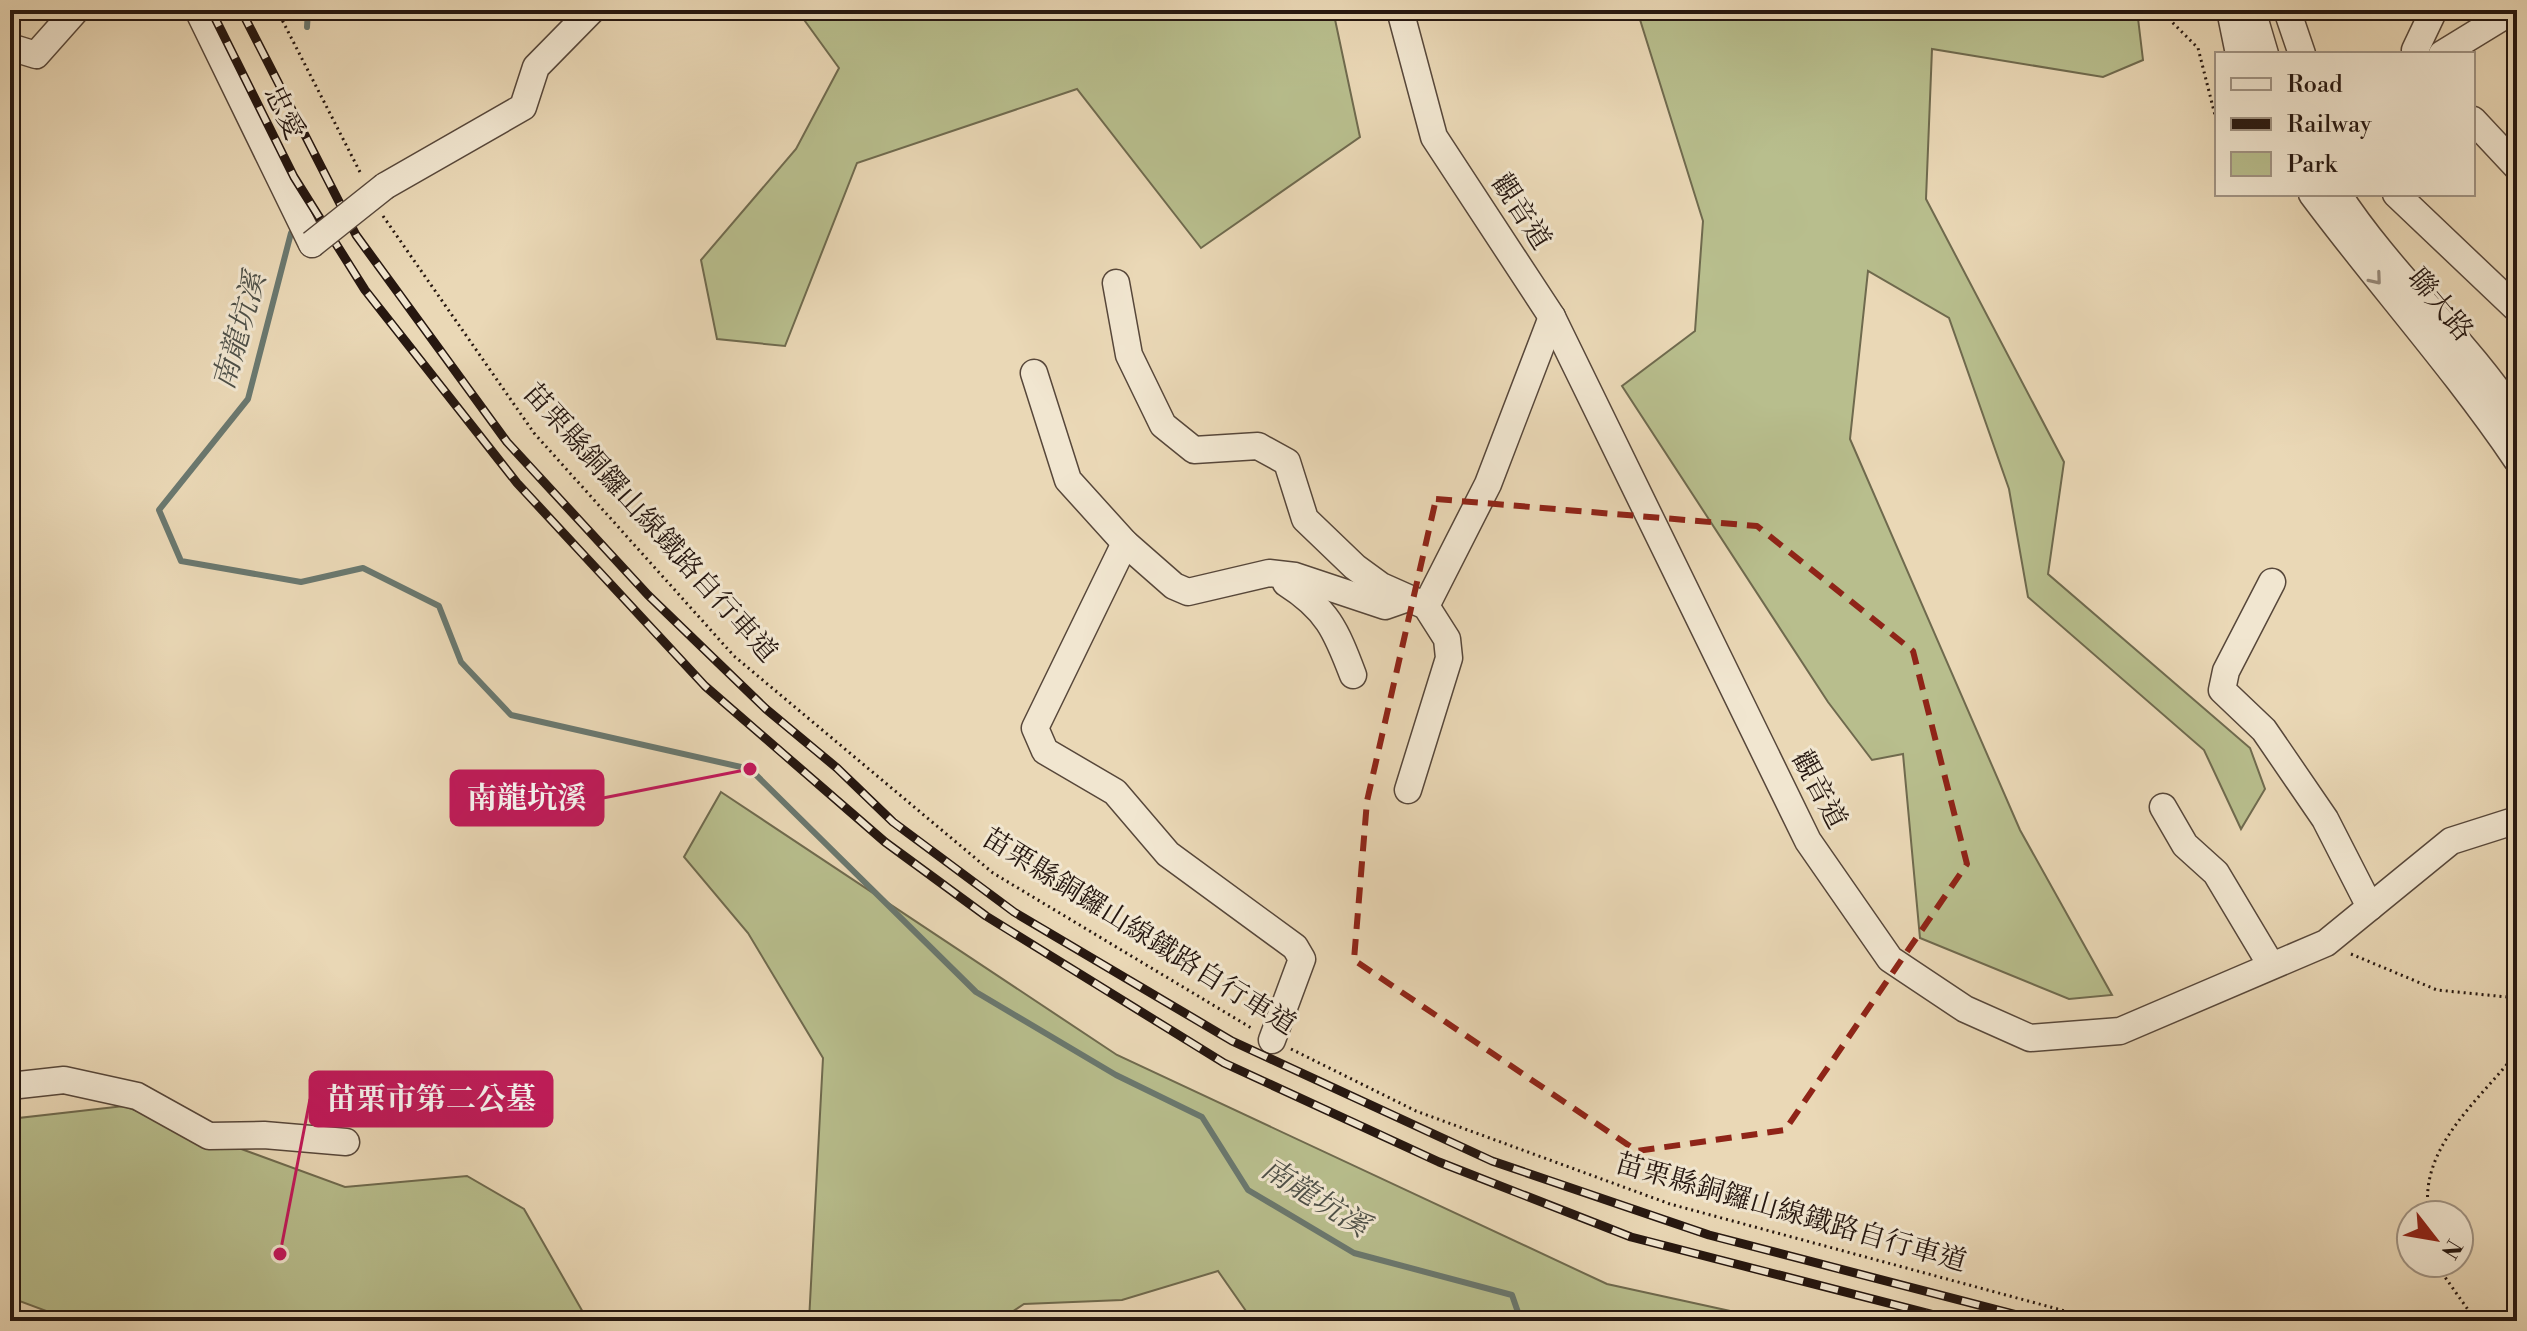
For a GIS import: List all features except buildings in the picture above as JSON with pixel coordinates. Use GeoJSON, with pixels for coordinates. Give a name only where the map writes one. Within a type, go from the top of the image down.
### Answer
{"type":"FeatureCollection","features":[{"type":"Feature","properties":{"kind":"street"},"geometry":{"type":"LineString","coordinates":[[10,47],[36,55],[76,10]]}},
{"type":"Feature","properties":{"kind":"street","name":"忠愛"},"geometry":{"type":"LineString","coordinates":[[198,10],[312,244],[377,194]]}},
{"type":"Feature","properties":{"kind":"street"},"geometry":{"type":"LineString","coordinates":[[377,194],[523,107],[536,67],[592,10]]}},
{"type":"Feature","properties":{"kind":"street","name":"觀音道"},"geometry":{"type":"LineString","coordinates":[[1400,10],[1434,137],[1552,317],[1808,841],[1890,959],[1965,1009],[2030,1038],[2120,1031],[2326,943],[2451,841],[2517,820]]}},
{"type":"Feature","properties":{"kind":"street"},"geometry":{"type":"LineString","coordinates":[[2230,10],[2239,52]]}},
{"type":"Feature","properties":{"kind":"street"},"geometry":{"type":"LineString","coordinates":[[2252,10],[2264,52]]}},
{"type":"Feature","properties":{"kind":"street"},"geometry":{"type":"LineString","coordinates":[[2287,10],[2301,52]]}},
{"type":"Feature","properties":{"kind":"street"},"geometry":{"type":"LineString","coordinates":[[2416,52],[2434,10]]}},
{"type":"Feature","properties":{"kind":"street"},"geometry":{"type":"LineString","coordinates":[[2445,52],[2514,10]]}},
{"type":"Feature","properties":{"kind":"street"},"geometry":{"type":"LineString","coordinates":[[2475,122],[2517,167]]}},
{"type":"Feature","properties":{"kind":"street","name":"聯大路"},"geometry":{"type":"LineString","coordinates":[[2313,196],[2368,270],[2517,418]]}},
{"type":"Feature","properties":{"kind":"street","name":"聯大路"},"geometry":{"type":"LineString","coordinates":[[2339,196],[2362,231],[2478,381],[2517,460]]}},
{"type":"Feature","properties":{"kind":"street"},"geometry":{"type":"LineString","coordinates":[[2398,196],[2517,309]]}},
{"type":"Feature","properties":{"kind":"street"},"geometry":{"type":"LineString","coordinates":[[1116,283],[1129,355],[1163,425],[1194,450],[1258,446],[1287,462],[1305,519],[1355,567],[1381,586],[1417,602],[1447,639],[1449,658],[1408,790]]}},
{"type":"Feature","properties":{"kind":"street"},"geometry":{"type":"LineString","coordinates":[[1417,602],[1488,484],[1552,317]]}},
{"type":"Feature","properties":{"kind":"street"},"geometry":{"type":"LineString","coordinates":[[1034,373],[1068,480],[1125,543],[1174,586],[1188,592],[1269,573],[1295,576],[1385,606],[1417,602]]}},
{"type":"Feature","properties":{"kind":"street"},"geometry":{"type":"LineString","coordinates":[[1125,543],[1035,728],[1045,751],[1115,792],[1168,854],[1295,947],[1302,959],[1272,1040]]}},
{"type":"Feature","properties":{"kind":"street"},"geometry":{"type":"LineString","coordinates":[[1269,573],[1315,601],[1340,640],[1353,675]]}},
{"type":"Feature","properties":{"kind":"street"},"geometry":{"type":"LineString","coordinates":[[2272,582],[2226,671],[2222,690],[2264,730],[2308,794],[2325,819],[2370,907]]}},
{"type":"Feature","properties":{"kind":"street"},"geometry":{"type":"LineString","coordinates":[[2163,807],[2185,845],[2216,873],[2271,965]]}},
{"type":"Feature","properties":{"kind":"street"},"geometry":{"type":"LineString","coordinates":[[10,1086],[64,1080],[137,1096],[209,1136],[264,1135],[346,1142]]}},
{"type":"Feature","properties":{"kind":"path","name":"苗栗縣銅鑼山線鐵路自行車道"},"geometry":{"type":"LineString","coordinates":[[277,10],[377,194],[534,433],[734,656],[993,873],[1272,1040],[1416,1111],[1670,1204],[2102,1321]]}},
{"type":"Feature","properties":{"kind":"path"},"geometry":{"type":"LineString","coordinates":[[2160,10],[2198,48],[2215,115]]}},
{"type":"Feature","properties":{"kind":"path"},"geometry":{"type":"LineString","coordinates":[[2326,943],[2437,990],[2507,997],[2517,1011]]}},
{"type":"Feature","properties":{"kind":"path"},"geometry":{"type":"LineString","coordinates":[[2426,1199],[2433,1159],[2517,1052]]}},
{"type":"Feature","properties":{"kind":"path"},"geometry":{"type":"LineString","coordinates":[[2446,1279],[2476,1321]]}},
{"type":"Feature","properties":{"kind":"highlighted area"},"geometry":{"type":"Polygon","coordinates":[[[1436,499],[1757,526],[1913,651],[1967,864],[1785,1130],[1637,1151],[1354,960],[1367,801],[1436,499]]]}},
{"type":"Feature","properties":{"kind":"green space"},"geometry":{"type":"Polygon","coordinates":[[[797,10],[1333,10],[1360,137],[1201,248],[1077,89],[857,163],[785,346],[717,339],[701,260],[796,149],[839,68],[797,10]]]}},
{"type":"Feature","properties":{"kind":"green space"},"geometry":{"type":"Polygon","coordinates":[[[1637,10],[2137,10],[2143,60],[2103,77],[1932,49],[1926,199],[2064,462],[2048,574],[2250,748],[2265,789],[2241,829],[2204,750],[2028,597],[2009,489],[1949,318],[1868,271],[1850,439],[2020,830],[2112,995],[2069,999],[1920,938],[1903,754],[1872,760],[1828,702],[1622,386],[1695,331],[1703,221],[1637,10]]]}},
{"type":"Feature","properties":{"kind":"green space"},"geometry":{"type":"Polygon","coordinates":[[[721,792],[1117,1055],[1607,1284],[1776,1321],[1253,1321],[1218,1271],[1122,1300],[1024,1304],[998,1321],[809,1321],[823,1058],[748,933],[684,857],[721,792]]]}},
{"type":"Feature","properties":{"kind":"green space"},"geometry":{"type":"Polygon","coordinates":[[[124,1106],[345,1187],[467,1176],[524,1209],[588,1321],[73,1321],[17,1300],[10,1303],[10,1119],[124,1106]]]}},
{"type":"Feature","properties":{"kind":"waterway","name":"南龍坑溪"},"geometry":{"type":"LineString","coordinates":[[307,27],[308,10]]}},
{"type":"Feature","properties":{"kind":"waterway","name":"南龍坑溪"},"geometry":{"type":"LineString","coordinates":[[291,233],[248,399],[159,510],[181,561],[301,582],[363,568],[439,606],[461,662],[511,715],[750,769],[976,992],[1116,1075],[1202,1117],[1248,1190],[1354,1253],[1512,1295],[1521,1321]]}},
{"type":"Feature","properties":{"kind":"railway"},"geometry":{"type":"LineString","coordinates":[[211,10],[294,177],[365,290],[517,483],[705,686],[885,842],[986,916],[1224,1063],[1439,1162],[1631,1237],[1958,1321]]}},
{"type":"Feature","properties":{"kind":"railway"},"geometry":{"type":"LineString","coordinates":[[241,10],[356,235],[507,442],[648,595],[766,709],[837,768],[893,822],[1014,912],[1232,1041],[1492,1161],[1709,1235],[2040,1321]]}},
{"type":"Feature","properties":{"kind":"place","name":"南龍坑溪"},"geometry":{"type":"Point","coordinates":[750,769]}},
{"type":"Feature","properties":{"kind":"place","name":"苗栗市第二公墓"},"geometry":{"type":"Point","coordinates":[280,1254]}}]}
